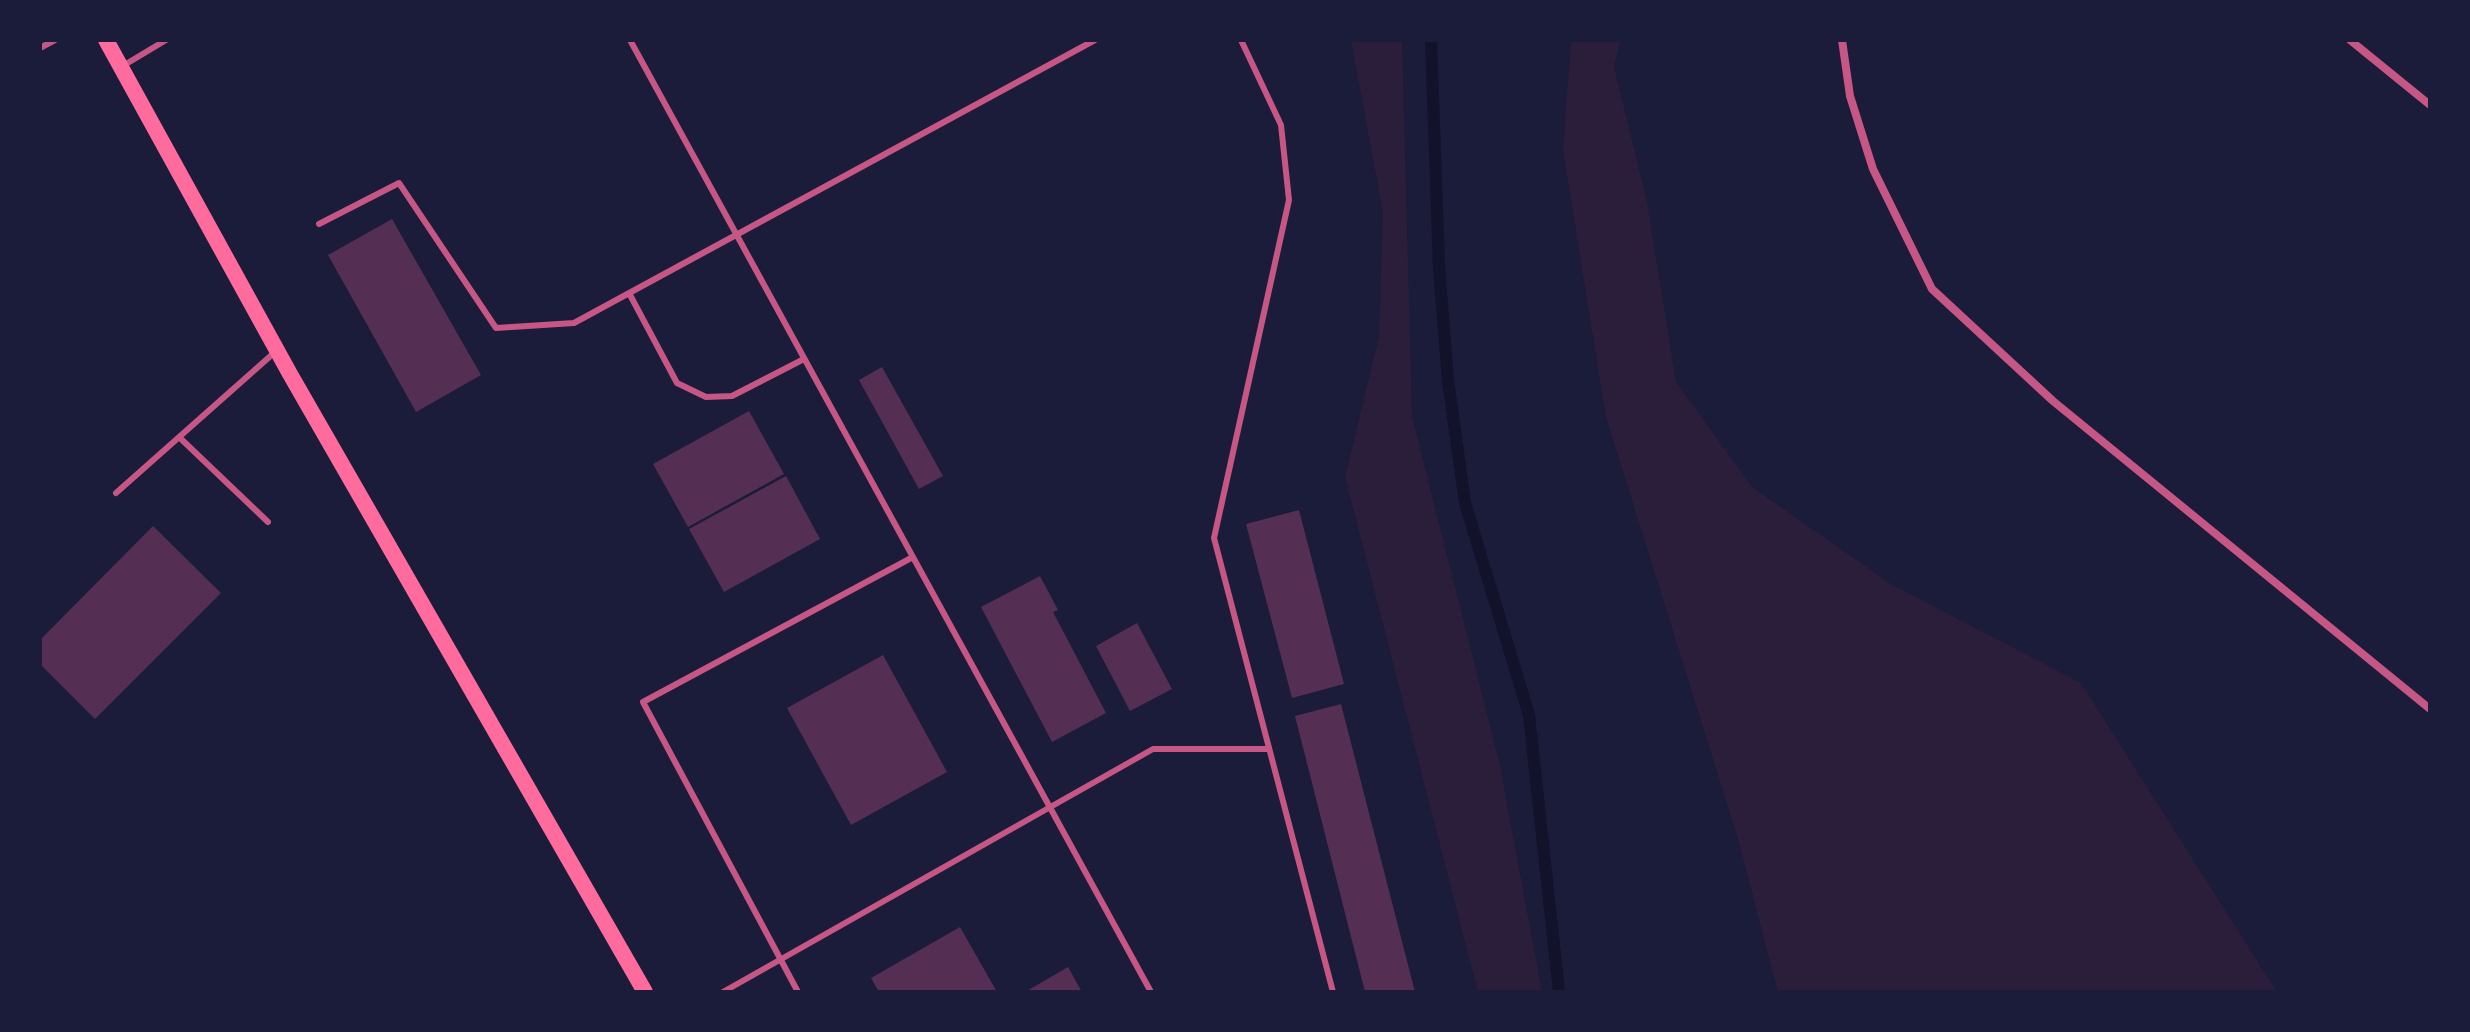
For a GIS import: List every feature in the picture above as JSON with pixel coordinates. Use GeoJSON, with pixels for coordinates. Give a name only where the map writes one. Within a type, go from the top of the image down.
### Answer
{"type":"FeatureCollection","features":[{"type":"Feature","properties":{"kind":"main road"},"geometry":{"type":"LineString","coordinates":[[106,40],[277,349],[645,992]]}},
{"type":"Feature","properties":{"kind":"street"},"geometry":{"type":"LineString","coordinates":[[1842,40],[1850,96],[1873,169],[1932,289],[2053,401],[2430,709]]}},
{"type":"Feature","properties":{"kind":"street"},"geometry":{"type":"LineString","coordinates":[[2350,40],[2430,105]]}},
{"type":"Feature","properties":{"kind":"lane"},"geometry":{"type":"LineString","coordinates":[[40,48],[55,40]]}},
{"type":"Feature","properties":{"kind":"lane"},"geometry":{"type":"LineString","coordinates":[[121,67],[166,40]]}},
{"type":"Feature","properties":{"kind":"lane"},"geometry":{"type":"LineString","coordinates":[[630,40],[1151,992]]}},
{"type":"Feature","properties":{"kind":"lane"},"geometry":{"type":"LineString","coordinates":[[319,224],[399,183],[496,328],[574,323],[1095,40]]}},
{"type":"Feature","properties":{"kind":"lane"},"geometry":{"type":"LineString","coordinates":[[1241,40],[1281,125],[1289,200],[1214,538],[1333,992]]}},
{"type":"Feature","properties":{"kind":"lane"},"geometry":{"type":"LineString","coordinates":[[629,293],[677,383],[706,397],[732,396],[804,359]]}},
{"type":"Feature","properties":{"kind":"lane"},"geometry":{"type":"LineString","coordinates":[[116,493],[277,349]]}},
{"type":"Feature","properties":{"kind":"lane"},"geometry":{"type":"LineString","coordinates":[[179,437],[268,522]]}},
{"type":"Feature","properties":{"kind":"lane"},"geometry":{"type":"LineString","coordinates":[[798,992],[643,702],[913,557]]}},
{"type":"Feature","properties":{"kind":"lane"},"geometry":{"type":"LineString","coordinates":[[723,992],[1153,749],[1269,749]]}},
{"type":"Feature","properties":{"kind":"shaded area"},"geometry":{"type":"Polygon","coordinates":[[[1351,40],[1402,40],[1412,416],[1500,766],[1542,992],[1478,992],[1345,477],[1379,337],[1383,213],[1351,40]]]}},
{"type":"Feature","properties":{"kind":"shaded area"},"geometry":{"type":"Polygon","coordinates":[[[1571,40],[1620,40],[1614,67],[1647,202],[1676,382],[1752,487],[1891,584],[2081,683],[2277,992],[1778,992],[1738,839],[1606,417],[1563,150],[1571,40]]]}},
{"type":"Feature","properties":{"kind":"building"},"geometry":{"type":"Polygon","coordinates":[[[392,219],[481,375],[416,412],[328,255],[392,219]]]}},
{"type":"Feature","properties":{"kind":"building"},"geometry":{"type":"Polygon","coordinates":[[[882,367],[943,476],[919,489],[859,380],[882,367]]]}},
{"type":"Feature","properties":{"kind":"building"},"geometry":{"type":"Polygon","coordinates":[[[749,411],[784,474],[688,527],[653,464],[749,411]]]}},
{"type":"Feature","properties":{"kind":"building"},"geometry":{"type":"Polygon","coordinates":[[[786,476],[820,539],[724,592],[689,529],[786,476]]]}},
{"type":"Feature","properties":{"kind":"building"},"geometry":{"type":"Polygon","coordinates":[[[1299,510],[1344,684],[1292,698],[1246,524],[1299,510]]]}},
{"type":"Feature","properties":{"kind":"building"},"geometry":{"type":"Polygon","coordinates":[[[153,526],[221,593],[95,719],[40,664],[40,640],[153,526]]]}},
{"type":"Feature","properties":{"kind":"building"},"geometry":{"type":"Polygon","coordinates":[[[1040,576],[1058,610],[1053,612],[1106,713],[1052,742],[981,607],[1040,576]]]}},
{"type":"Feature","properties":{"kind":"building"},"geometry":{"type":"Polygon","coordinates":[[[1137,623],[1172,689],[1130,711],[1096,646],[1137,623]]]}},
{"type":"Feature","properties":{"kind":"building"},"geometry":{"type":"Polygon","coordinates":[[[883,655],[947,772],[851,825],[787,708],[883,655]]]}},
{"type":"Feature","properties":{"kind":"building"},"geometry":{"type":"Polygon","coordinates":[[[1341,704],[1415,992],[1365,992],[1295,716],[1341,704]]]}},
{"type":"Feature","properties":{"kind":"building"},"geometry":{"type":"Polygon","coordinates":[[[960,927],[997,992],[879,992],[871,978],[960,927]]]}},
{"type":"Feature","properties":{"kind":"building"},"geometry":{"type":"Polygon","coordinates":[[[1068,967],[1082,992],[1025,992],[1068,967]]]}},
{"type":"Feature","properties":{"kind":"waterway"},"geometry":{"type":"LineString","coordinates":[[1431,40],[1439,268],[1448,380],[1465,503],[1529,715],[1559,992]]}}]}
